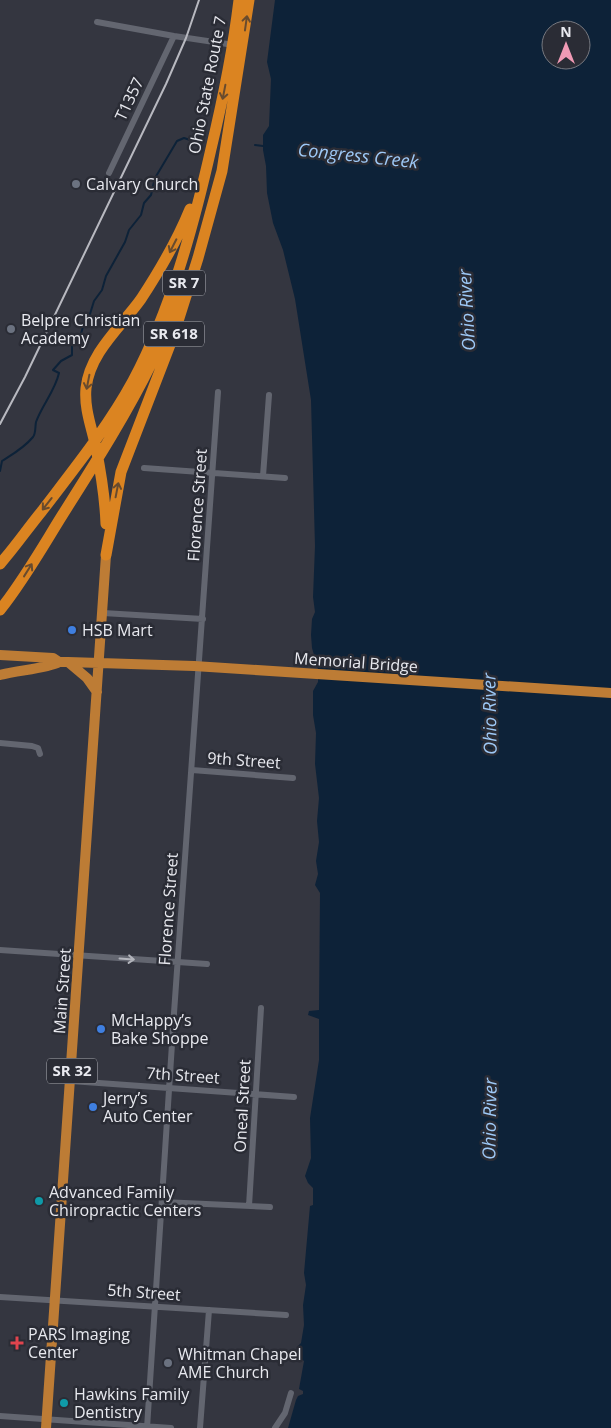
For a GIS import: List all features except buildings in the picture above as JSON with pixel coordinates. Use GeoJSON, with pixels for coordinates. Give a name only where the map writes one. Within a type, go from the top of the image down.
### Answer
{"type":"FeatureCollection","features":[{"type":"Feature","properties":{"kind":"highway","name":"Ohio State Route 7"},"geometry":{"type":"LineString","coordinates":[[232,110],[238,45],[239,0]]}},
{"type":"Feature","properties":{"kind":"highway","name":"Ohio State Route 7"},"geometry":{"type":"LineString","coordinates":[[0,564],[77,466],[103,429],[122,400],[148,350],[165,308],[190,233],[249,0]]}},
{"type":"Feature","properties":{"kind":"highway","name":"SR 7"},"geometry":{"type":"LineString","coordinates":[[0,610],[13,594],[106,445],[143,380],[168,324],[185,279],[232,110]]}},
{"type":"Feature","properties":{"kind":"highway","name":"SR 618"},"geometry":{"type":"LineString","coordinates":[[106,555],[121,472],[129,447],[164,363],[183,306],[222,171],[232,110]]}},
{"type":"Feature","properties":{"kind":"highway","name":"SR 618"},"geometry":{"type":"LineString","coordinates":[[106,555],[104,496],[86,402],[87,381],[101,349],[143,295],[174,246],[207,169]]}},
{"type":"Feature","properties":{"kind":"main road","name":"Main Street"},"geometry":{"type":"LineString","coordinates":[[47,1424],[106,555]]}},
{"type":"Feature","properties":{"kind":"main road"},"geometry":{"type":"LineString","coordinates":[[0,655],[53,658],[64,662],[87,678],[97,692]]}},
{"type":"Feature","properties":{"kind":"main road","name":"Memorial Bridge"},"geometry":{"type":"LineString","coordinates":[[64,662],[194,666],[611,693]]}},
{"type":"Feature","properties":{"kind":"main road"},"geometry":{"type":"LineString","coordinates":[[0,675],[64,662]]}},
{"type":"Feature","properties":{"kind":"street"},"geometry":{"type":"LineString","coordinates":[[97,22],[238,45]]}},
{"type":"Feature","properties":{"kind":"street","name":"T1357"},"geometry":{"type":"LineString","coordinates":[[109,173],[174,36]]}},
{"type":"Feature","properties":{"kind":"street","name":"Florence Street"},"geometry":{"type":"LineString","coordinates":[[147,1427],[218,392]]}},
{"type":"Feature","properties":{"kind":"street"},"geometry":{"type":"LineString","coordinates":[[263,476],[269,395]]}},
{"type":"Feature","properties":{"kind":"street"},"geometry":{"type":"LineString","coordinates":[[144,468],[285,478]]}},
{"type":"Feature","properties":{"kind":"street"},"geometry":{"type":"LineString","coordinates":[[103,613],[202,618]]}},
{"type":"Feature","properties":{"kind":"street"},"geometry":{"type":"LineString","coordinates":[[0,743],[32,746],[38,748],[40,754]]}},
{"type":"Feature","properties":{"kind":"street","name":"9th Street"},"geometry":{"type":"LineString","coordinates":[[192,770],[294,778]]}},
{"type":"Feature","properties":{"kind":"street"},"geometry":{"type":"LineString","coordinates":[[0,950],[206,964]]}},
{"type":"Feature","properties":{"kind":"street","name":"Oneal Street"},"geometry":{"type":"LineString","coordinates":[[250,1206],[261,1008]]}},
{"type":"Feature","properties":{"kind":"street","name":"7th Street"},"geometry":{"type":"LineString","coordinates":[[71,1081],[294,1097]]}},
{"type":"Feature","properties":{"kind":"street"},"geometry":{"type":"LineString","coordinates":[[162,1202],[270,1207]]}},
{"type":"Feature","properties":{"kind":"street","name":"5th Street"},"geometry":{"type":"LineString","coordinates":[[0,1297],[286,1315]]}},
{"type":"Feature","properties":{"kind":"street"},"geometry":{"type":"LineString","coordinates":[[200,1428],[209,1310]]}},
{"type":"Feature","properties":{"kind":"street"},"geometry":{"type":"LineString","coordinates":[[275,1428],[284,1413],[291,1393]]}},
{"type":"Feature","properties":{"kind":"street"},"geometry":{"type":"LineString","coordinates":[[0,1416],[47,1424],[171,1428]]}},
{"type":"Feature","properties":{"kind":"water","name":"Ohio River"},"geometry":{"type":"Polygon","coordinates":[[[275,0],[611,0],[611,1428],[288,1428],[296,1400],[298,1396],[303,1394],[303,1391],[299,1389],[304,1361],[297,1356],[304,1325],[303,1305],[306,1285],[304,1273],[310,1206],[313,1205],[313,1188],[305,1176],[311,1158],[310,1118],[319,1060],[319,1019],[308,1015],[309,1011],[319,1010],[320,893],[315,885],[318,874],[316,861],[319,842],[317,821],[319,798],[315,764],[316,733],[313,715],[313,691],[318,682],[318,669],[312,648],[311,635],[312,619],[315,612],[313,597],[315,546],[311,400],[295,299],[283,250],[273,223],[267,193],[263,135],[269,126],[271,79],[267,62],[275,0]]]}},
{"type":"Feature","properties":{"kind":"waterway","name":"Congress Creek"},"geometry":{"type":"LineString","coordinates":[[0,471],[2,461],[22,448],[34,435],[36,422],[57,380],[59,373],[53,370],[61,361],[72,355],[72,346],[81,334],[85,319],[90,314],[94,301],[102,290],[106,276],[125,242],[129,230],[141,215],[144,203],[151,195],[155,178],[177,141],[184,138],[190,140]]}},
{"type":"Feature","properties":{"kind":"waterway","name":"Congress Creek"},"geometry":{"type":"LineString","coordinates":[[255,145],[263,146]]}},
{"type":"Feature","properties":{"kind":"railway"},"geometry":{"type":"LineString","coordinates":[[0,424],[25,377],[166,84],[186,38],[199,0]]}},
{"type":"Feature","properties":{"kind":"place","name":"Calvary Church"},"geometry":{"type":"Point","coordinates":[76,184]}},
{"type":"Feature","properties":{"kind":"place","name":"Belpre Christian Academy"},"geometry":{"type":"Point","coordinates":[11,329]}},
{"type":"Feature","properties":{"kind":"place","name":"HSB Mart"},"geometry":{"type":"Point","coordinates":[72,630]}},
{"type":"Feature","properties":{"kind":"place","name":"McHappy’s Bake Shoppe"},"geometry":{"type":"Point","coordinates":[101,1029]}},
{"type":"Feature","properties":{"kind":"place","name":"Jerry’s Auto Center"},"geometry":{"type":"Point","coordinates":[93,1107]}},
{"type":"Feature","properties":{"kind":"place","name":"Advanced Family Chiropractic Centers"},"geometry":{"type":"Point","coordinates":[39,1201]}},
{"type":"Feature","properties":{"kind":"place","name":"PARS Imaging Center"},"geometry":{"type":"Point","coordinates":[17,1343]}},
{"type":"Feature","properties":{"kind":"place","name":"Whitman Chapel AME Church"},"geometry":{"type":"Point","coordinates":[168,1363]}},
{"type":"Feature","properties":{"kind":"place","name":"Hawkins Family Dentistry"},"geometry":{"type":"Point","coordinates":[64,1403]}}]}
